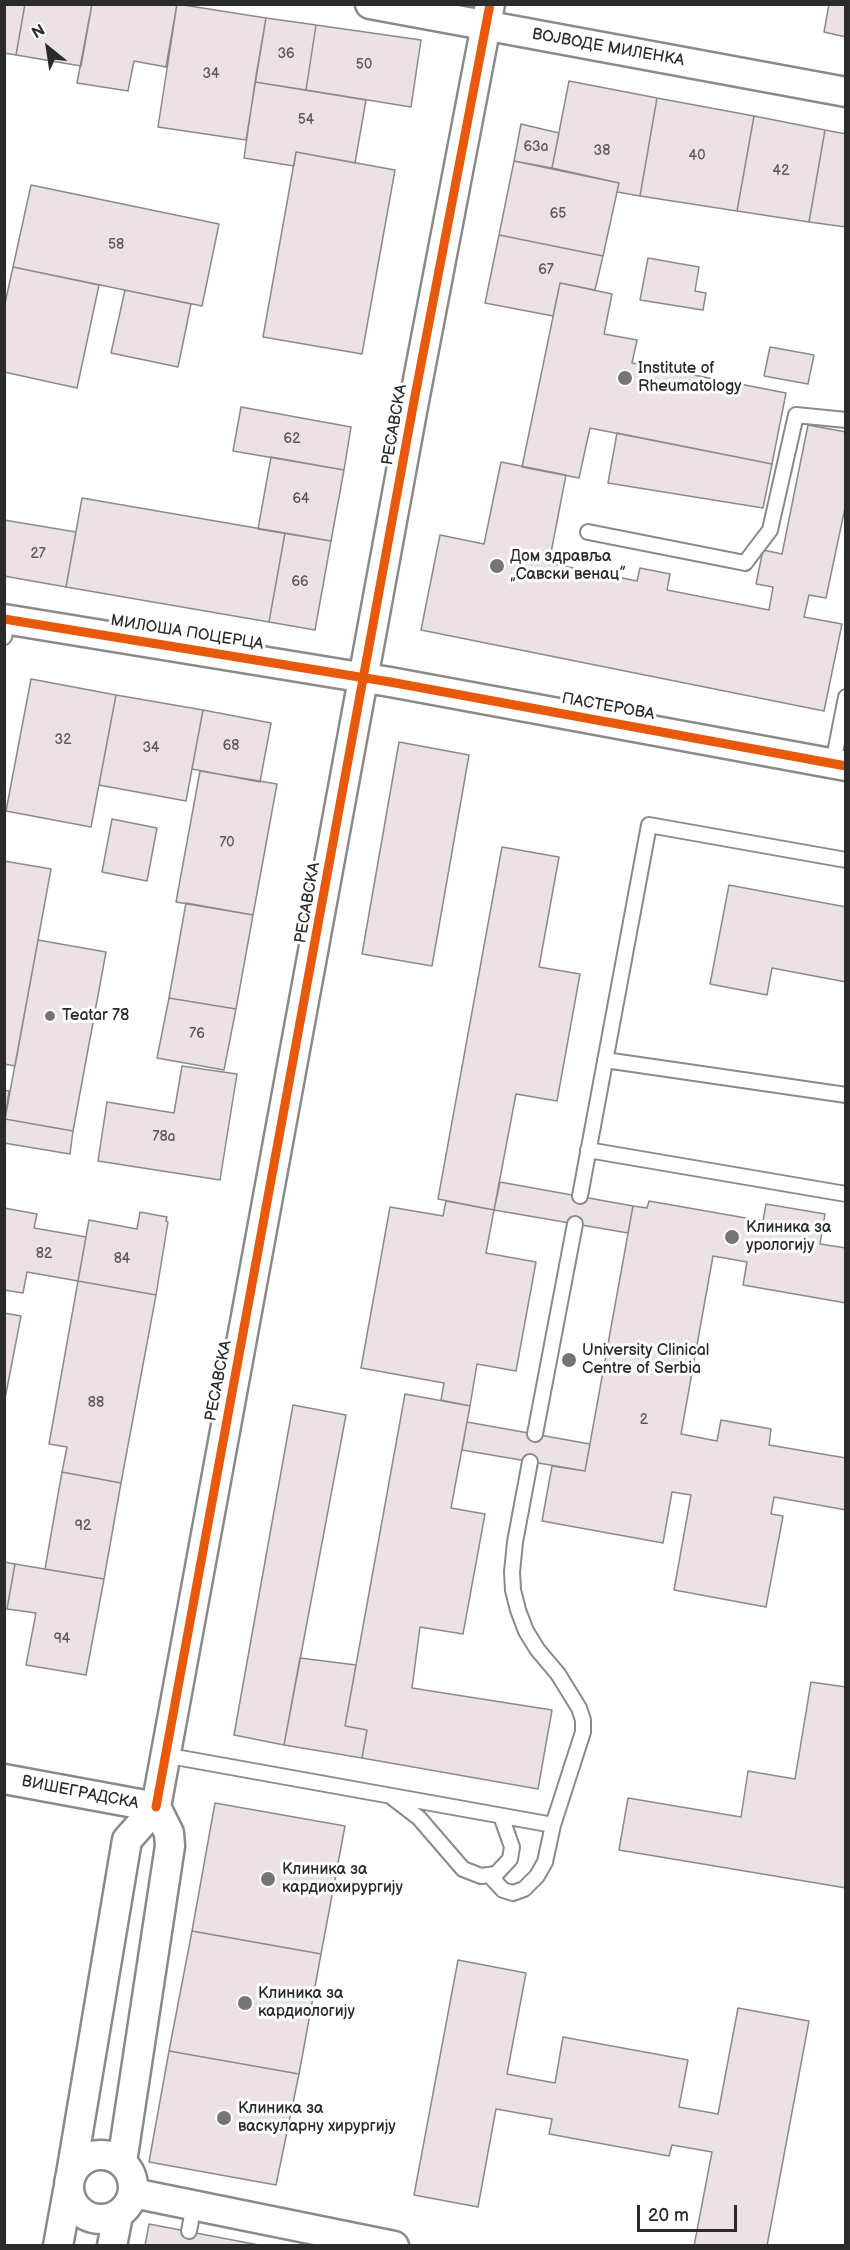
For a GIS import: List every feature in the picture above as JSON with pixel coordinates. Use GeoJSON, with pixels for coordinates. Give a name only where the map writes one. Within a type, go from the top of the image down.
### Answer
{"type":"FeatureCollection","features":[{"type":"Feature","properties":{"kind":"street","name":"ВОЈВОДЕ МИЛЕНКА"},"geometry":{"type":"LineString","coordinates":[[370,4],[488,15],[846,92]]}},
{"type":"Feature","properties":{"kind":"street","name":"РЕСАВСКА"},"geometry":{"type":"LineString","coordinates":[[156,1807],[414,401],[488,15]]}},
{"type":"Feature","properties":{"kind":"street","name":"МИЛОША ПОЦЕРЦА"},"geometry":{"type":"LineString","coordinates":[[6,625],[365,677]]}},
{"type":"Feature","properties":{"kind":"street","name":"ПАСТЕРОВА"},"geometry":{"type":"LineString","coordinates":[[365,677],[839,765]]}},
{"type":"Feature","properties":{"kind":"street","name":"ВИШЕГРАДСКА"},"geometry":{"type":"LineString","coordinates":[[4,1779],[156,1807]]}},
{"type":"Feature","properties":{"kind":"street"},"geometry":{"type":"LineString","coordinates":[[58,2246],[126,1840],[156,1807],[169,1833],[170,1846],[122,2162]]}},
{"type":"Feature","properties":{"kind":"street"},"geometry":{"type":"LineString","coordinates":[[112,2246],[125,2204],[132,2179],[122,2162],[111,2156],[95,2155],[77,2164],[69,2183],[72,2203],[86,2216],[102,2219],[125,2204],[192,2218],[394,2246]]}},
{"type":"Feature","properties":{"kind":"lane"},"geometry":{"type":"LineString","coordinates":[[588,532],[746,563],[770,530],[796,415],[846,420]]}},
{"type":"Feature","properties":{"kind":"lane"},"geometry":{"type":"LineString","coordinates":[[839,765],[846,697]]}},
{"type":"Feature","properties":{"kind":"lane"},"geometry":{"type":"LineString","coordinates":[[580,1197],[649,825],[846,860]]}},
{"type":"Feature","properties":{"kind":"lane"},"geometry":{"type":"LineString","coordinates":[[605,1059],[846,1095]]}},
{"type":"Feature","properties":{"kind":"lane"},"geometry":{"type":"LineString","coordinates":[[588,1150],[846,1194]]}},
{"type":"Feature","properties":{"kind":"lane"},"geometry":{"type":"LineString","coordinates":[[535,1434],[574,1224]]}},
{"type":"Feature","properties":{"kind":"lane"},"geometry":{"type":"LineString","coordinates":[[490,1876],[499,1887],[508,1893],[524,1889],[537,1876],[545,1862],[553,1825],[583,1732],[583,1720],[579,1708],[564,1683],[526,1631],[513,1590],[515,1542],[530,1462]]}},
{"type":"Feature","properties":{"kind":"lane"},"geometry":{"type":"LineString","coordinates":[[164,1755],[553,1825]]}},
{"type":"Feature","properties":{"kind":"lane"},"geometry":{"type":"LineString","coordinates":[[392,1796],[419,1818],[463,1869],[473,1875],[490,1876],[502,1869],[510,1859],[512,1852],[510,1838],[501,1816]]}},
{"type":"Feature","properties":{"kind":"building"},"geometry":{"type":"Polygon","coordinates":[[[4,4],[25,4],[16,55],[4,53],[4,4]]]}},
{"type":"Feature","properties":{"kind":"building"},"geometry":{"type":"Polygon","coordinates":[[[25,4],[92,4],[81,66],[16,55],[25,4]]]}},
{"type":"Feature","properties":{"kind":"building"},"geometry":{"type":"Polygon","coordinates":[[[92,4],[177,4],[166,67],[134,61],[128,91],[77,83],[92,4]]]}},
{"type":"Feature","properties":{"kind":"building"},"geometry":{"type":"Polygon","coordinates":[[[177,4],[266,18],[246,140],[158,127],[177,4]]]}},
{"type":"Feature","properties":{"kind":"building"},"geometry":{"type":"Polygon","coordinates":[[[829,4],[846,4],[846,37],[824,32],[829,4]]]}},
{"type":"Feature","properties":{"kind":"building"},"geometry":{"type":"Polygon","coordinates":[[[266,18],[316,25],[306,90],[255,82],[266,18]]]}},
{"type":"Feature","properties":{"kind":"building"},"geometry":{"type":"Polygon","coordinates":[[[316,25],[421,40],[411,107],[306,90],[316,25]]]}},
{"type":"Feature","properties":{"kind":"building"},"geometry":{"type":"Polygon","coordinates":[[[569,81],[657,98],[640,196],[617,192],[619,183],[552,168],[569,81]]]}},
{"type":"Feature","properties":{"kind":"building"},"geometry":{"type":"Polygon","coordinates":[[[255,82],[366,100],[355,163],[296,152],[294,166],[244,158],[255,82]]]}},
{"type":"Feature","properties":{"kind":"building"},"geometry":{"type":"Polygon","coordinates":[[[657,98],[754,116],[737,211],[640,196],[657,98]]]}},
{"type":"Feature","properties":{"kind":"building"},"geometry":{"type":"Polygon","coordinates":[[[754,116],[825,130],[809,222],[737,211],[754,116]]]}},
{"type":"Feature","properties":{"kind":"building"},"geometry":{"type":"Polygon","coordinates":[[[521,124],[559,133],[552,168],[514,161],[521,124]]]}},
{"type":"Feature","properties":{"kind":"building"},"geometry":{"type":"Polygon","coordinates":[[[825,130],[846,134],[846,227],[809,222],[825,130]]]}},
{"type":"Feature","properties":{"kind":"building"},"geometry":{"type":"Polygon","coordinates":[[[296,152],[395,170],[362,354],[263,337],[296,152]]]}},
{"type":"Feature","properties":{"kind":"building"},"geometry":{"type":"Polygon","coordinates":[[[514,161],[619,183],[603,256],[499,235],[514,161]]]}},
{"type":"Feature","properties":{"kind":"building"},"geometry":{"type":"Polygon","coordinates":[[[31,185],[219,224],[202,306],[13,267],[31,185]]]}},
{"type":"Feature","properties":{"kind":"building"},"geometry":{"type":"Polygon","coordinates":[[[499,235],[603,256],[595,290],[560,283],[553,316],[485,303],[499,235]]]}},
{"type":"Feature","properties":{"kind":"building"},"geometry":{"type":"Polygon","coordinates":[[[648,258],[699,267],[695,291],[706,293],[703,310],[640,300],[648,258]]]}},
{"type":"Feature","properties":{"kind":"building"},"geometry":{"type":"Polygon","coordinates":[[[13,267],[99,285],[77,388],[4,372],[4,308],[13,267]]]}},
{"type":"Feature","properties":{"kind":"building","name":"Institute of Rheumatology"},"geometry":{"type":"Polygon","coordinates":[[[560,283],[612,294],[604,334],[637,340],[632,363],[786,393],[772,464],[590,428],[579,478],[522,467],[560,283]]]}},
{"type":"Feature","properties":{"kind":"building"},"geometry":{"type":"Polygon","coordinates":[[[125,290],[191,304],[178,367],[111,353],[125,290]]]}},
{"type":"Feature","properties":{"kind":"building"},"geometry":{"type":"Polygon","coordinates":[[[770,347],[814,355],[808,384],[764,376],[770,347]]]}},
{"type":"Feature","properties":{"kind":"building"},"geometry":{"type":"Polygon","coordinates":[[[241,407],[351,427],[344,470],[233,451],[241,407]]]}},
{"type":"Feature","properties":{"kind":"building","name":"Дом здравља „Савски венац”"},"geometry":{"type":"Polygon","coordinates":[[[808,425],[846,432],[846,503],[826,598],[809,595],[804,617],[842,624],[824,711],[421,630],[440,535],[484,544],[501,462],[566,475],[549,563],[637,581],[640,568],[670,574],[667,590],[769,610],[773,587],[756,584],[763,550],[782,554],[808,425]]]}},
{"type":"Feature","properties":{"kind":"building"},"geometry":{"type":"Polygon","coordinates":[[[617,433],[772,464],[763,508],[608,483],[617,433]]]}},
{"type":"Feature","properties":{"kind":"building"},"geometry":{"type":"Polygon","coordinates":[[[271,457],[344,470],[331,541],[258,529],[271,457]]]}},
{"type":"Feature","properties":{"kind":"building"},"geometry":{"type":"Polygon","coordinates":[[[82,498],[285,533],[269,622],[66,587],[82,498]]]}},
{"type":"Feature","properties":{"kind":"building"},"geometry":{"type":"Polygon","coordinates":[[[4,520],[76,532],[66,587],[4,576],[4,520]]]}},
{"type":"Feature","properties":{"kind":"building"},"geometry":{"type":"Polygon","coordinates":[[[285,533],[331,541],[315,630],[269,622],[285,533]]]}},
{"type":"Feature","properties":{"kind":"building"},"geometry":{"type":"Polygon","coordinates":[[[31,679],[116,695],[91,827],[6,811],[31,679]]]}},
{"type":"Feature","properties":{"kind":"building"},"geometry":{"type":"Polygon","coordinates":[[[116,695],[203,710],[186,801],[99,785],[116,695]]]}},
{"type":"Feature","properties":{"kind":"building"},"geometry":{"type":"Polygon","coordinates":[[[203,710],[271,723],[260,782],[192,769],[203,710]]]}},
{"type":"Feature","properties":{"kind":"building"},"geometry":{"type":"Polygon","coordinates":[[[399,742],[469,755],[432,966],[362,954],[399,742]]]}},
{"type":"Feature","properties":{"kind":"building"},"geometry":{"type":"Polygon","coordinates":[[[200,771],[277,784],[253,915],[176,902],[200,771]]]}},
{"type":"Feature","properties":{"kind":"building"},"geometry":{"type":"Polygon","coordinates":[[[112,819],[157,828],[147,881],[102,872],[112,819]]]}},
{"type":"Feature","properties":{"kind":"building"},"geometry":{"type":"Polygon","coordinates":[[[502,847],[559,857],[539,967],[580,974],[557,1101],[516,1094],[494,1210],[438,1199],[502,847]]]}},
{"type":"Feature","properties":{"kind":"building"},"geometry":{"type":"Polygon","coordinates":[[[4,861],[51,869],[15,1066],[4,1064],[4,861]]]}},
{"type":"Feature","properties":{"kind":"building"},"geometry":{"type":"Polygon","coordinates":[[[729,885],[846,907],[846,982],[772,968],[767,995],[710,984],[729,885]]]}},
{"type":"Feature","properties":{"kind":"building"},"geometry":{"type":"Polygon","coordinates":[[[186,903],[253,915],[236,1009],[169,998],[186,903]]]}},
{"type":"Feature","properties":{"kind":"building"},"geometry":{"type":"Polygon","coordinates":[[[38,940],[106,952],[73,1131],[5,1119],[38,940]]]}},
{"type":"Feature","properties":{"kind":"building"},"geometry":{"type":"Polygon","coordinates":[[[169,998],[236,1009],[224,1070],[157,1058],[169,998]]]}},
{"type":"Feature","properties":{"kind":"building"},"geometry":{"type":"Polygon","coordinates":[[[182,1066],[237,1074],[220,1180],[98,1161],[107,1102],[174,1113],[182,1066]]]}},
{"type":"Feature","properties":{"kind":"building"},"geometry":{"type":"Polygon","coordinates":[[[4,1090],[9,1091],[5,1119],[73,1131],[70,1154],[4,1143],[4,1090]]]}},
{"type":"Feature","properties":{"kind":"building"},"geometry":{"type":"Polygon","coordinates":[[[500,1182],[633,1206],[628,1233],[494,1210],[500,1182]]]}},
{"type":"Feature","properties":{"kind":"building"},"geometry":{"type":"Polygon","coordinates":[[[446,1201],[494,1210],[486,1253],[536,1262],[516,1371],[477,1364],[470,1406],[441,1400],[444,1383],[361,1368],[390,1207],[443,1216],[446,1201]]]}},
{"type":"Feature","properties":{"kind":"building"},"geometry":{"type":"Polygon","coordinates":[[[649,1201],[763,1221],[766,1204],[825,1214],[820,1244],[846,1248],[846,1303],[743,1285],[747,1262],[713,1256],[681,1434],[717,1441],[721,1420],[771,1429],[769,1445],[846,1458],[846,1510],[774,1497],[771,1514],[783,1516],[766,1607],[674,1590],[691,1495],[672,1492],[663,1543],[542,1521],[552,1466],[585,1471],[633,1206],[647,1208],[649,1201]]]}},
{"type":"Feature","properties":{"kind":"building"},"geometry":{"type":"Polygon","coordinates":[[[4,1208],[37,1214],[34,1228],[86,1237],[78,1281],[27,1272],[23,1293],[4,1290],[4,1208]]]}},
{"type":"Feature","properties":{"kind":"building"},"geometry":{"type":"Polygon","coordinates":[[[140,1212],[167,1217],[168,1222],[156,1295],[78,1281],[89,1220],[137,1229],[140,1212]]]}},
{"type":"Feature","properties":{"kind":"building"},"geometry":{"type":"Polygon","coordinates":[[[78,1281],[156,1295],[121,1483],[62,1472],[67,1447],[49,1444],[78,1281]]]}},
{"type":"Feature","properties":{"kind":"building"},"geometry":{"type":"Polygon","coordinates":[[[4,1313],[21,1316],[4,1404],[4,1313]]]}},
{"type":"Feature","properties":{"kind":"building"},"geometry":{"type":"Polygon","coordinates":[[[405,1394],[470,1406],[451,1508],[485,1514],[463,1634],[420,1627],[412,1688],[552,1710],[538,1789],[362,1758],[367,1730],[345,1726],[405,1394]]]}},
{"type":"Feature","properties":{"kind":"building"},"geometry":{"type":"Polygon","coordinates":[[[293,1405],[346,1415],[284,1745],[234,1735],[293,1405]]]}},
{"type":"Feature","properties":{"kind":"building"},"geometry":{"type":"Polygon","coordinates":[[[467,1422],[590,1444],[585,1471],[462,1450],[467,1422]]]}},
{"type":"Feature","properties":{"kind":"building"},"geometry":{"type":"Polygon","coordinates":[[[62,1472],[121,1483],[104,1579],[45,1569],[62,1472]]]}},
{"type":"Feature","properties":{"kind":"building"},"geometry":{"type":"Polygon","coordinates":[[[4,1562],[15,1564],[7,1609],[4,1608],[4,1562]]]}},
{"type":"Feature","properties":{"kind":"building"},"geometry":{"type":"Polygon","coordinates":[[[15,1564],[104,1579],[86,1675],[26,1665],[36,1613],[7,1609],[15,1564]]]}},
{"type":"Feature","properties":{"kind":"building"},"geometry":{"type":"Polygon","coordinates":[[[300,1658],[356,1665],[345,1726],[367,1730],[362,1758],[284,1745],[300,1658]]]}},
{"type":"Feature","properties":{"kind":"building"},"geometry":{"type":"Polygon","coordinates":[[[811,1682],[846,1687],[846,1888],[619,1850],[628,1798],[741,1817],[748,1771],[795,1779],[811,1682]]]}},
{"type":"Feature","properties":{"kind":"building","name":"Клиника за кардиохирургију"},"geometry":{"type":"Polygon","coordinates":[[[215,1803],[345,1826],[321,1954],[192,1931],[215,1803]]]}},
{"type":"Feature","properties":{"kind":"building","name":"Клиника за кардиологију"},"geometry":{"type":"Polygon","coordinates":[[[192,1931],[321,1954],[299,2074],[169,2051],[192,1931]]]}},
{"type":"Feature","properties":{"kind":"building"},"geometry":{"type":"Polygon","coordinates":[[[458,1960],[526,1973],[507,2074],[555,2083],[563,2037],[688,2060],[679,2107],[718,2114],[738,2008],[809,2021],[767,2246],[694,2246],[712,2152],[672,2145],[669,2156],[549,2134],[552,2119],[496,2109],[478,2207],[414,2195],[458,1960]]]}},
{"type":"Feature","properties":{"kind":"building","name":"Клиника за васкуларну хирургију"},"geometry":{"type":"Polygon","coordinates":[[[169,2051],[299,2074],[276,2185],[149,2162],[169,2051]]]}},
{"type":"Feature","properties":{"kind":"building"},"geometry":{"type":"Polygon","coordinates":[[[149,2224],[264,2246],[145,2246],[149,2224]]]}},
{"type":"Feature","properties":{"kind":"cycle path"},"geometry":{"type":"LineString","coordinates":[[156,1807],[414,401],[490,4]]}},
{"type":"Feature","properties":{"kind":"cycle path"},"geometry":{"type":"LineString","coordinates":[[4,619],[390,682],[846,766]]}},
{"type":"Feature","properties":{"kind":"place","name":"Institute of Rheumatology"},"geometry":{"type":"Point","coordinates":[625,378]}},
{"type":"Feature","properties":{"kind":"place","name":"Дом здравља „Савски венац”"},"geometry":{"type":"Point","coordinates":[497,566]}},
{"type":"Feature","properties":{"kind":"place","name":"Teatar 78"},"geometry":{"type":"Point","coordinates":[50,1016]}},
{"type":"Feature","properties":{"kind":"place","name":"Клиника за урологију"},"geometry":{"type":"Point","coordinates":[732,1237]}},
{"type":"Feature","properties":{"kind":"place","name":"University Clinical Centre of Serbia"},"geometry":{"type":"Point","coordinates":[569,1360]}},
{"type":"Feature","properties":{"kind":"place","name":"Клиника за кардиохирургију"},"geometry":{"type":"Point","coordinates":[268,1879]}},
{"type":"Feature","properties":{"kind":"place","name":"Клиника за кардиологију"},"geometry":{"type":"Point","coordinates":[245,2003]}},
{"type":"Feature","properties":{"kind":"place","name":"Клиника за васкуларну хирургију"},"geometry":{"type":"Point","coordinates":[224,2118]}}]}
